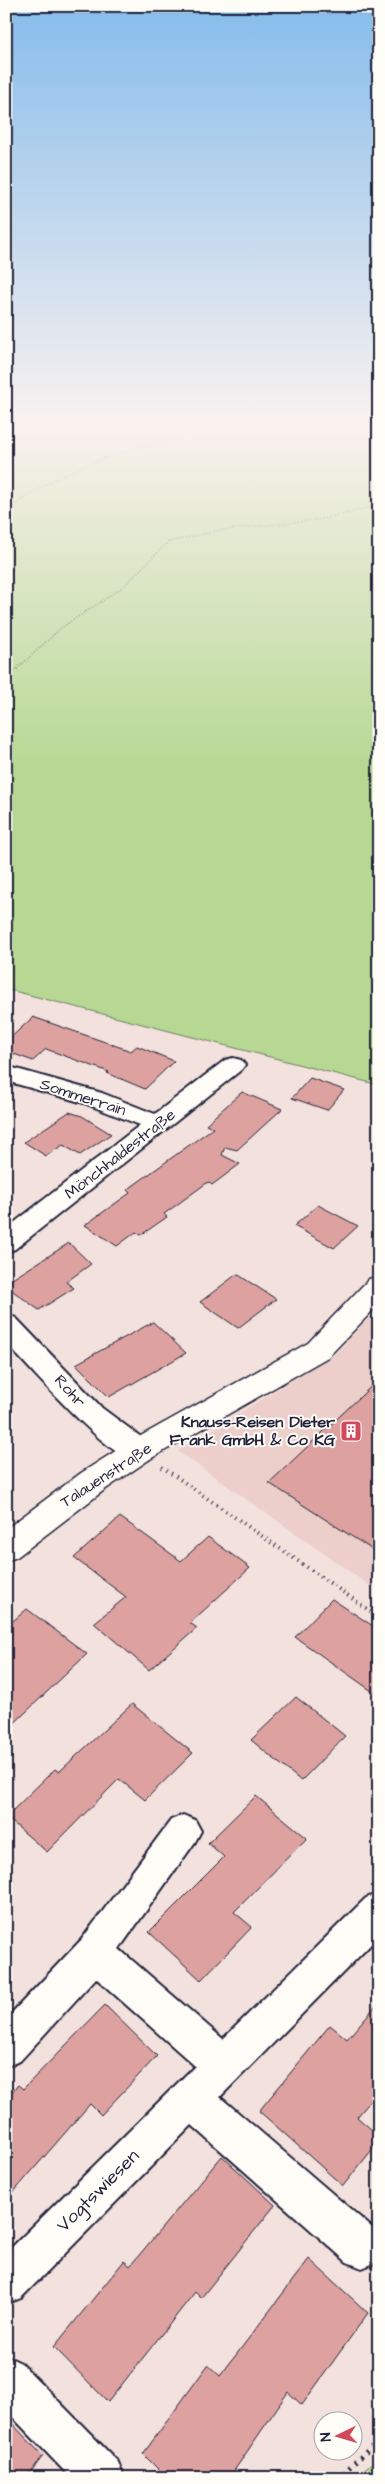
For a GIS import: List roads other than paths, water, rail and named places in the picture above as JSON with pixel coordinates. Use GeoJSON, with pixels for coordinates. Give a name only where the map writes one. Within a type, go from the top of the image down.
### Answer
{"type":"FeatureCollection","features":[{"type":"Feature","properties":{"kind":"street","name":"Mönchhaldestraße"},"geometry":{"type":"LineString","coordinates":[[6,1243],[233,1065]]}},
{"type":"Feature","properties":{"kind":"street","name":"Sommerrain"},"geometry":{"type":"LineString","coordinates":[[6,1073],[93,1098],[160,1124]]}},
{"type":"Feature","properties":{"kind":"street","name":"Talauenstraße"},"geometry":{"type":"LineString","coordinates":[[6,1548],[40,1520],[92,1482],[139,1451],[318,1350],[379,1286]]}},
{"type":"Feature","properties":{"kind":"street","name":"Rohr"},"geometry":{"type":"LineString","coordinates":[[6,1325],[92,1416],[139,1451]]}},
{"type":"Feature","properties":{"kind":"street"},"geometry":{"type":"LineString","coordinates":[[6,2047],[95,1952],[182,1831]]}},
{"type":"Feature","properties":{"kind":"street","name":"Vogtswiesen"},"geometry":{"type":"LineString","coordinates":[[6,2283],[223,2065],[378,1913]]}},
{"type":"Feature","properties":{"kind":"street"},"geometry":{"type":"LineString","coordinates":[[95,1952],[223,2065]]}},
{"type":"Feature","properties":{"kind":"street"},"geometry":{"type":"LineString","coordinates":[[190,2098],[362,2247]]}},
{"type":"Feature","properties":{"kind":"street"},"geometry":{"type":"LineString","coordinates":[[6,2378],[102,2478]]}},
{"type":"Feature","properties":{"kind":"place","name":"Knauss-Reisen Dieter Frank GmbH & Co KG"},"geometry":{"type":"Point","coordinates":[351,1431]}}]}
